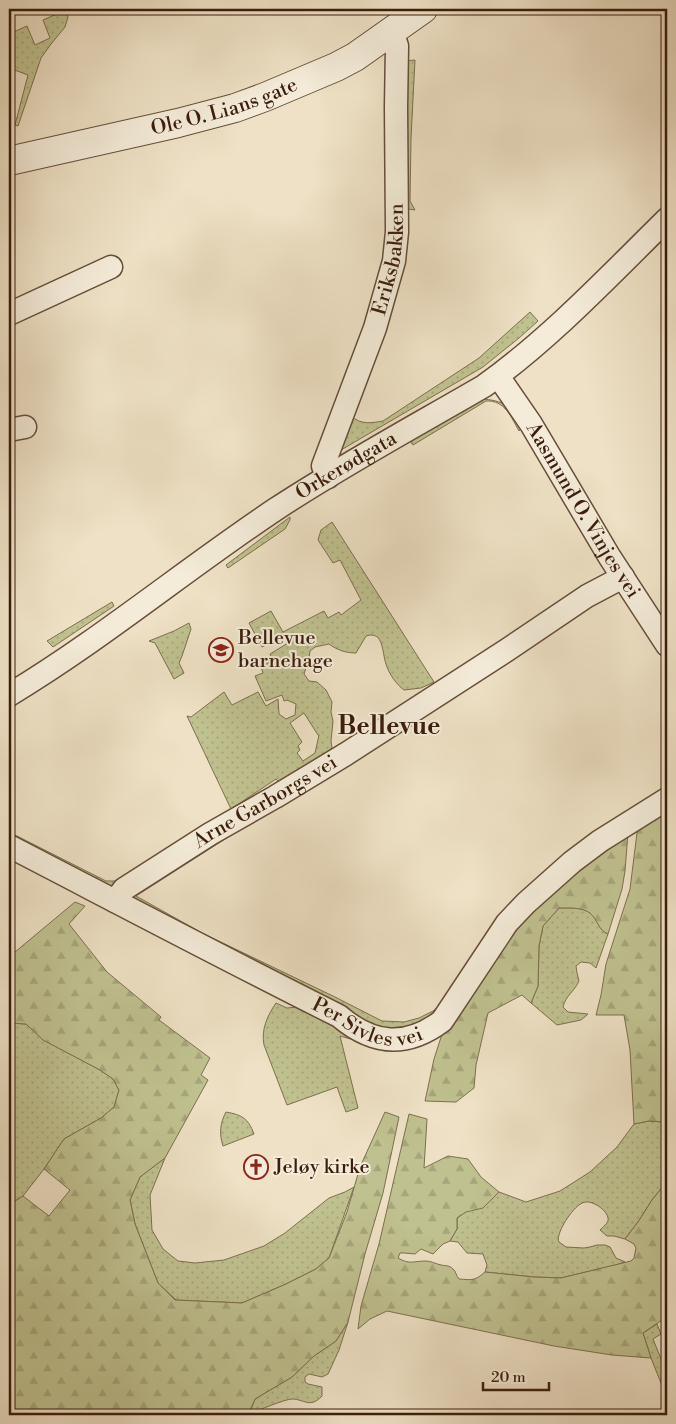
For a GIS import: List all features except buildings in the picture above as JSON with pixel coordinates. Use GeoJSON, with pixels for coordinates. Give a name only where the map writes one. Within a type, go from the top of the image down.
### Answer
{"type":"FeatureCollection","features":[{"type":"Feature","properties":{"kind":"street","name":"Ole O. Lians gate"},"geometry":{"type":"LineString","coordinates":[[9,161],[178,123],[235,108],[289,88],[336,67],[354,57],[423,9]]}},
{"type":"Feature","properties":{"kind":"street","name":"Eriksbakken"},"geometry":{"type":"LineString","coordinates":[[328,476],[323,466],[375,328],[394,261],[398,195],[397,46],[392,31]]}},
{"type":"Feature","properties":{"kind":"street","name":"Orkerødgata"},"geometry":{"type":"LineString","coordinates":[[9,694],[33,680],[106,630],[276,509],[328,476],[484,386],[498,376],[552,330],[667,219]]}},
{"type":"Feature","properties":{"kind":"street"},"geometry":{"type":"LineString","coordinates":[[9,314],[111,267]]}},
{"type":"Feature","properties":{"kind":"street","name":"Aasmund O. Vinjes vei"},"geometry":{"type":"LineString","coordinates":[[498,376],[531,424],[667,645]]}},
{"type":"Feature","properties":{"kind":"street","name":"Arne Garborgs vei"},"geometry":{"type":"LineString","coordinates":[[115,901],[124,889],[202,839],[346,754],[587,596],[623,576]]}},
{"type":"Feature","properties":{"kind":"street","name":"Per Sivles vei"},"geometry":{"type":"LineString","coordinates":[[9,846],[340,1016],[351,1026],[373,1038],[397,1040],[422,1034],[442,1021],[507,923],[526,903],[572,862],[600,841],[667,799]]}},
{"type":"Feature","properties":{"kind":"green space"},"geometry":{"type":"Polygon","coordinates":[[[66,10],[68,17],[65,27],[41,58],[18,126],[15,125],[28,75],[9,68],[9,34],[27,26],[35,45],[50,38],[43,20],[66,10]]]}},
{"type":"Feature","properties":{"kind":"green space"},"geometry":{"type":"Polygon","coordinates":[[[415,60],[410,201],[415,210],[408,209],[405,61],[415,60]]]}},
{"type":"Feature","properties":{"kind":"green space"},"geometry":{"type":"Polygon","coordinates":[[[530,312],[538,321],[483,367],[341,450],[339,444],[351,416],[362,422],[383,421],[479,358],[530,312]]]}},
{"type":"Feature","properties":{"kind":"green space"},"geometry":{"type":"Polygon","coordinates":[[[484,399],[499,402],[507,407],[522,426],[519,431],[503,406],[493,401],[486,401],[413,445],[410,441],[484,399]]]}},
{"type":"Feature","properties":{"kind":"green space"},"geometry":{"type":"Polygon","coordinates":[[[290,517],[285,529],[228,568],[226,565],[290,517]]]}},
{"type":"Feature","properties":{"kind":"green space"},"geometry":{"type":"Polygon","coordinates":[[[332,522],[434,682],[421,688],[404,690],[389,671],[381,644],[376,636],[366,636],[356,653],[342,651],[329,644],[315,647],[310,651],[304,674],[309,681],[317,682],[326,690],[332,702],[332,748],[279,782],[276,779],[231,809],[187,716],[191,717],[224,692],[232,705],[258,692],[266,706],[278,699],[279,714],[286,719],[295,715],[296,704],[287,700],[284,701],[282,695],[266,701],[255,676],[263,673],[261,667],[273,660],[270,654],[288,643],[284,635],[262,647],[249,623],[271,611],[283,632],[324,611],[328,618],[339,612],[341,615],[361,600],[340,560],[333,563],[318,540],[321,530],[332,522]],[[304,713],[290,723],[302,742],[298,746],[300,750],[297,753],[303,761],[315,753],[318,735],[304,713]]]}},
{"type":"Feature","properties":{"kind":"green space"},"geometry":{"type":"Polygon","coordinates":[[[112,602],[114,606],[53,647],[47,641],[112,602]]]}},
{"type":"Feature","properties":{"kind":"green space"},"geometry":{"type":"Polygon","coordinates":[[[189,623],[191,629],[179,663],[184,673],[174,679],[155,643],[149,641],[189,623]]]}},
{"type":"Feature","properties":{"kind":"green space"},"geometry":{"type":"Polygon","coordinates":[[[667,805],[667,1127],[664,1122],[649,1121],[634,1124],[630,1050],[624,1015],[596,1015],[606,964],[630,889],[637,833],[641,823],[667,805]]]}},
{"type":"Feature","properties":{"kind":"green space"},"geometry":{"type":"Polygon","coordinates":[[[9,832],[106,881],[115,881],[140,865],[132,874],[119,883],[112,886],[103,885],[9,835],[9,832]]]}},
{"type":"Feature","properties":{"kind":"green space"},"geometry":{"type":"Polygon","coordinates":[[[229,833],[233,834],[136,896],[202,933],[382,1021],[404,1022],[419,1018],[443,1003],[420,1028],[370,1030],[135,899],[133,894],[229,833]]]}},
{"type":"Feature","properties":{"kind":"green space"},"geometry":{"type":"Polygon","coordinates":[[[628,833],[622,889],[608,934],[602,930],[587,911],[575,908],[559,908],[543,926],[539,946],[538,986],[531,1003],[522,995],[488,1013],[476,1065],[474,1088],[456,1102],[425,1101],[434,1059],[443,1031],[513,929],[545,895],[628,833]]]}},
{"type":"Feature","properties":{"kind":"green space"},"geometry":{"type":"Polygon","coordinates":[[[75,902],[85,906],[69,924],[107,972],[161,1017],[159,1020],[210,1058],[201,1075],[208,1080],[165,1158],[140,1177],[130,1200],[135,1224],[158,1283],[175,1300],[242,1303],[316,1269],[329,1258],[347,1212],[360,1167],[385,1112],[399,1117],[383,1193],[348,1322],[336,1341],[314,1356],[292,1377],[255,1399],[249,1414],[111,1415],[107,1410],[84,1415],[9,1415],[9,1205],[23,1196],[49,1216],[70,1190],[44,1169],[64,1139],[101,1118],[114,1107],[119,1090],[113,1079],[100,1070],[43,1040],[26,1024],[9,1023],[9,957],[75,902]]]}},
{"type":"Feature","properties":{"kind":"green space"},"geometry":{"type":"Polygon","coordinates":[[[559,908],[575,908],[587,911],[608,934],[596,968],[590,963],[581,962],[576,966],[579,981],[566,999],[563,1007],[568,1012],[588,1014],[581,1020],[557,1025],[531,1003],[538,986],[539,946],[543,926],[559,908]]]}},
{"type":"Feature","properties":{"kind":"green space"},"geometry":{"type":"Polygon","coordinates":[[[276,1003],[287,1008],[297,1007],[316,1012],[354,1040],[340,1036],[358,1108],[346,1112],[337,1087],[287,1105],[263,1039],[266,1023],[276,1003]]]}},
{"type":"Feature","properties":{"kind":"green space"},"geometry":{"type":"Polygon","coordinates":[[[9,1023],[26,1024],[44,1040],[113,1079],[119,1090],[114,1107],[101,1118],[64,1139],[23,1196],[9,1205],[9,1023]]]}},
{"type":"Feature","properties":{"kind":"green space"},"geometry":{"type":"Polygon","coordinates":[[[226,1112],[244,1118],[254,1134],[223,1146],[221,1129],[222,1120],[226,1112]]]}},
{"type":"Feature","properties":{"kind":"green space"},"geometry":{"type":"Polygon","coordinates":[[[409,1114],[427,1119],[424,1168],[448,1156],[468,1159],[481,1177],[499,1192],[483,1208],[466,1212],[457,1218],[457,1229],[450,1241],[443,1244],[433,1254],[421,1249],[415,1254],[400,1253],[398,1258],[409,1262],[428,1261],[449,1266],[454,1270],[459,1279],[473,1279],[485,1272],[561,1278],[631,1261],[634,1258],[636,1248],[634,1244],[625,1239],[664,1185],[667,1177],[667,1313],[662,1320],[643,1333],[651,1358],[612,1355],[554,1346],[387,1311],[370,1319],[358,1329],[361,1306],[379,1244],[409,1114]]]}},
{"type":"Feature","properties":{"kind":"green space"},"geometry":{"type":"Polygon","coordinates":[[[649,1121],[664,1122],[667,1127],[667,1177],[664,1185],[625,1239],[607,1236],[600,1230],[608,1221],[607,1214],[597,1205],[589,1202],[582,1203],[570,1215],[558,1238],[559,1242],[566,1247],[584,1248],[605,1245],[610,1247],[616,1258],[625,1262],[561,1278],[485,1272],[487,1265],[483,1254],[467,1253],[458,1242],[450,1241],[457,1229],[457,1218],[472,1208],[499,1192],[526,1202],[560,1191],[590,1172],[617,1147],[634,1124],[649,1121]]]}},
{"type":"Feature","properties":{"kind":"green space"},"geometry":{"type":"Polygon","coordinates":[[[165,1158],[150,1195],[152,1230],[163,1249],[178,1261],[195,1263],[224,1260],[264,1246],[285,1233],[329,1198],[354,1187],[329,1258],[316,1269],[242,1303],[176,1300],[158,1283],[135,1224],[130,1200],[140,1177],[165,1158]]]}},
{"type":"Feature","properties":{"kind":"green space"},"geometry":{"type":"Polygon","coordinates":[[[348,1322],[339,1350],[328,1374],[322,1377],[309,1374],[305,1377],[305,1382],[308,1384],[322,1387],[322,1396],[318,1400],[310,1403],[292,1399],[249,1414],[255,1399],[292,1377],[314,1356],[336,1341],[348,1322]]]}},
{"type":"Feature","properties":{"kind":"green space"},"geometry":{"type":"Polygon","coordinates":[[[657,1324],[661,1334],[653,1339],[667,1374],[667,1398],[643,1333],[657,1324]]]}},
{"type":"Feature","properties":{"kind":"place","name":"Bellevue barnehage"},"geometry":{"type":"Point","coordinates":[221,650]}},
{"type":"Feature","properties":{"kind":"place","name":"Jeløy kirke"},"geometry":{"type":"Point","coordinates":[256,1167]}},
{"type":"Feature","properties":{"kind":"district","name":"Bellevue"},"geometry":{"type":"Point","coordinates":[389,726]}}]}
